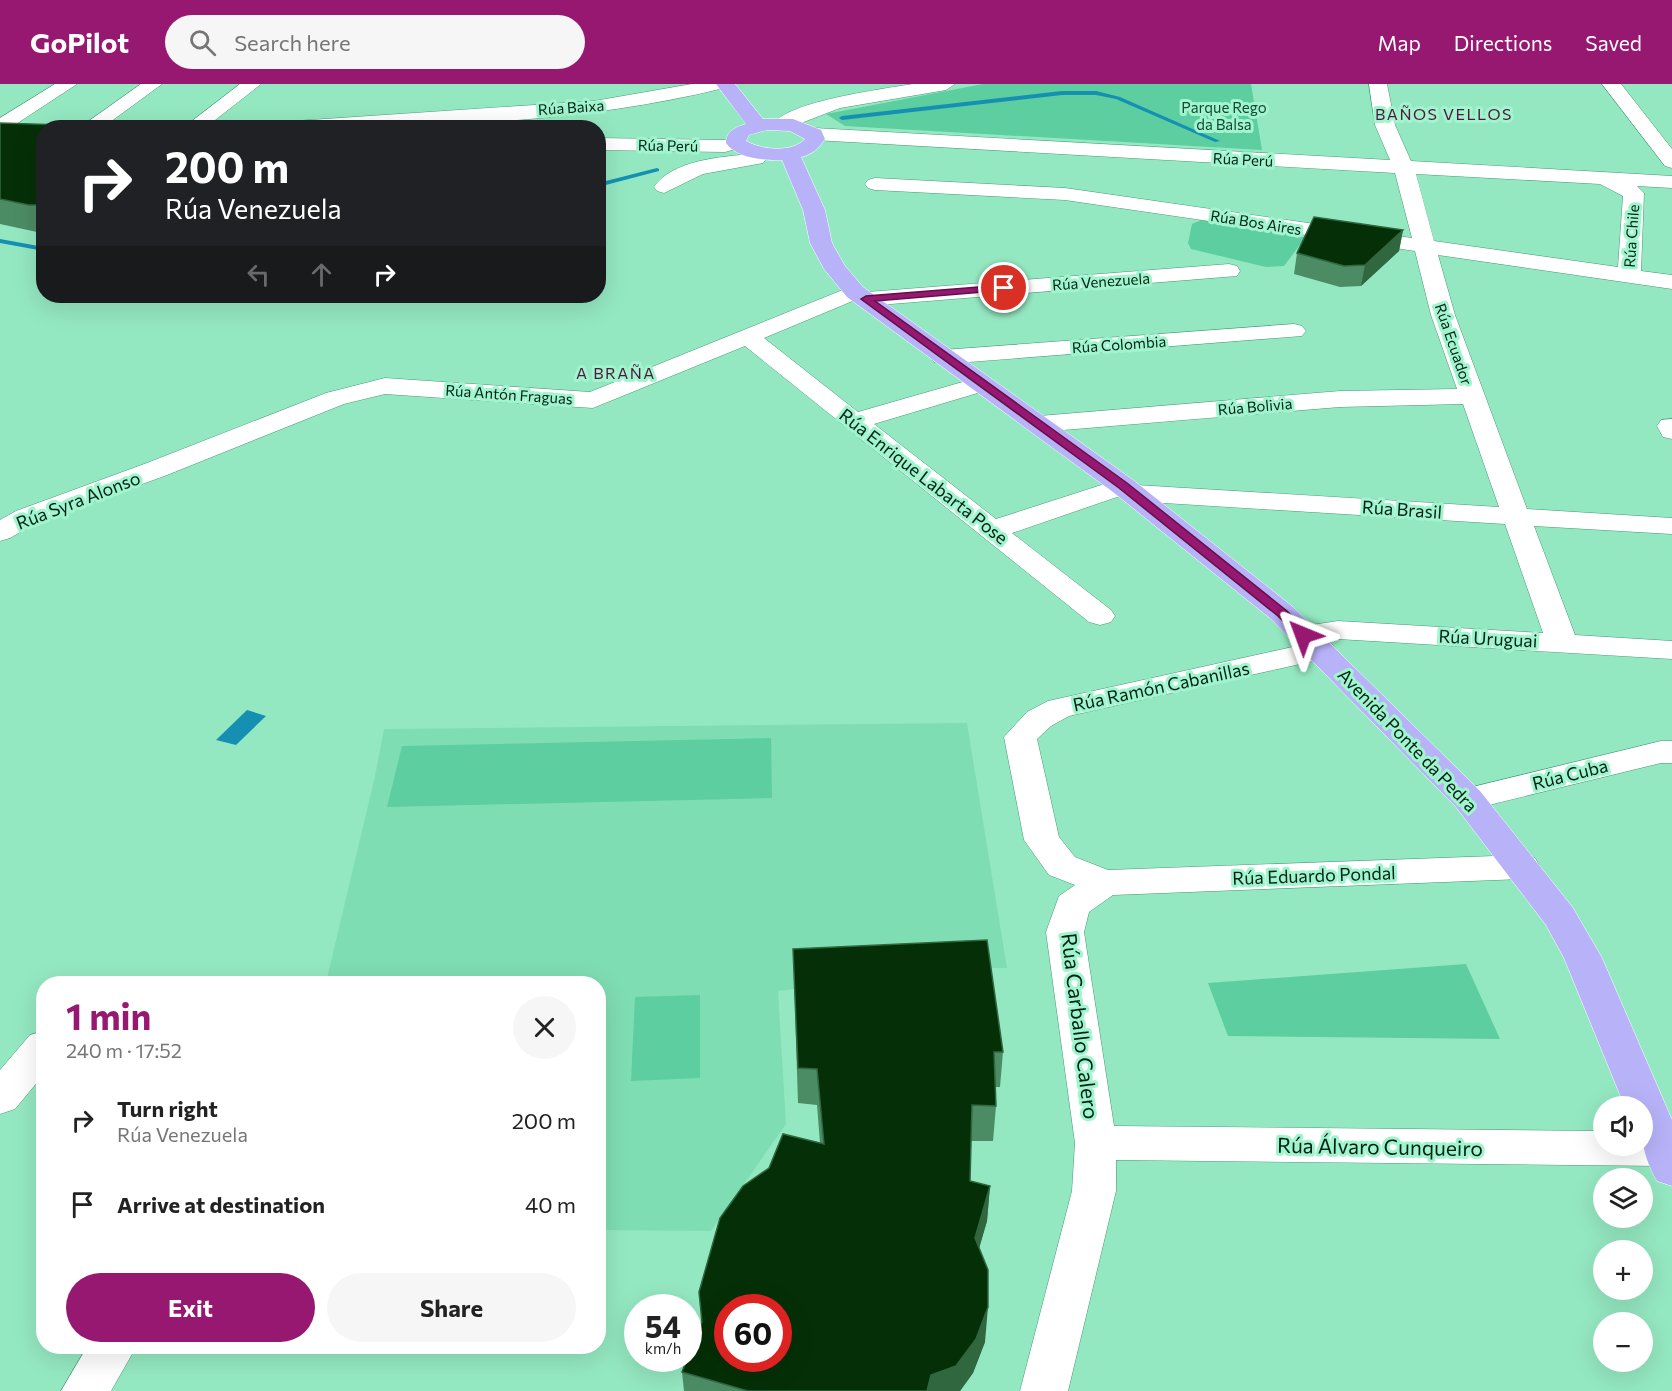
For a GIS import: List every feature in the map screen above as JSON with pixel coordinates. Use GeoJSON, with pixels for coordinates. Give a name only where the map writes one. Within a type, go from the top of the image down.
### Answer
{"type":"FeatureCollection","features":[{"type":"Feature","properties":{"kind":"main road","name":"Avenida Ponte da Pedra"},"geometry":{"type":"LineString","coordinates":[[725,84],[769,132],[814,210],[821,243],[835,269],[860,295],[1128,489],[1282,613],[1468,799],[1560,917],[1583,958],[1668,1159]]}},
{"type":"Feature","properties":{"kind":"main road"},"geometry":{"type":"LineString","coordinates":[[769,132],[741,147],[736,142],[736,138],[742,131],[769,132],[802,128],[814,134],[813,143],[808,147],[769,132]]}},
{"type":"Feature","properties":{"kind":"street"},"geometry":{"type":"LineString","coordinates":[[0,126],[68,84]]}},
{"type":"Feature","properties":{"kind":"street"},"geometry":{"type":"LineString","coordinates":[[100,120],[153,84]]}},
{"type":"Feature","properties":{"kind":"street"},"geometry":{"type":"LineString","coordinates":[[203,120],[252,84]]}},
{"type":"Feature","properties":{"kind":"street"},"geometry":{"type":"LineString","coordinates":[[622,84],[631,102]]}},
{"type":"Feature","properties":{"kind":"street","name":"Rúa Baixa"},"geometry":{"type":"LineString","coordinates":[[393,120],[631,102],[660,90],[717,84]]}},
{"type":"Feature","properties":{"kind":"street"},"geometry":{"type":"LineString","coordinates":[[664,187],[679,177],[712,166],[756,159],[769,132],[795,115],[823,107],[946,84]]}},
{"type":"Feature","properties":{"kind":"street","name":"Rúa Ecuador"},"geometry":{"type":"LineString","coordinates":[[1378,84],[1385,125],[1404,168],[1443,315],[1562,642]]}},
{"type":"Feature","properties":{"kind":"street"},"geometry":{"type":"LineString","coordinates":[[1611,84],[1671,177]]}},
{"type":"Feature","properties":{"kind":"street","name":"Rúa Perú"},"geometry":{"type":"LineString","coordinates":[[814,134],[1606,179],[1671,177]]}},
{"type":"Feature","properties":{"kind":"street"},"geometry":{"type":"LineString","coordinates":[[0,135],[22,135]]}},
{"type":"Feature","properties":{"kind":"street","name":"Rúa Perú"},"geometry":{"type":"LineString","coordinates":[[606,144],[725,146],[736,142]]}},
{"type":"Feature","properties":{"kind":"street","name":"Rúa Chile"},"geometry":{"type":"LineString","coordinates":[[1606,179],[1634,193],[1629,276]]}},
{"type":"Feature","properties":{"kind":"street","name":"Rúa Bos Aires"},"geometry":{"type":"LineString","coordinates":[[875,183],[1065,194],[1672,282]]}},
{"type":"Feature","properties":{"kind":"street","name":"Rúa Venezuela"},"geometry":{"type":"LineString","coordinates":[[860,295],[1229,271]]}},
{"type":"Feature","properties":{"kind":"street","name":"Rúa Antón Fraguas"},"geometry":{"type":"LineString","coordinates":[[157,469],[335,398],[385,386],[593,400],[748,337],[860,295]]}},
{"type":"Feature","properties":{"kind":"street","name":"Rúa Colombia"},"geometry":{"type":"LineString","coordinates":[[943,357],[1294,331]]}},
{"type":"Feature","properties":{"kind":"street","name":"Rúa Enrique Labarta Pose"},"geometry":{"type":"LineString","coordinates":[[748,337],[1100,616]]}},
{"type":"Feature","properties":{"kind":"street"},"geometry":{"type":"LineString","coordinates":[[855,421],[982,384]]}},
{"type":"Feature","properties":{"kind":"street","name":"Rúa Bolivia"},"geometry":{"type":"LineString","coordinates":[[1039,424],[1351,398],[1472,396]]}},
{"type":"Feature","properties":{"kind":"street","name":"Rúa Syra Alonso"},"geometry":{"type":"LineString","coordinates":[[0,532],[26,517],[157,469]]}},
{"type":"Feature","properties":{"kind":"street"},"geometry":{"type":"LineString","coordinates":[[992,530],[1128,489]]}},
{"type":"Feature","properties":{"kind":"street","name":"Rúa Brasil"},"geometry":{"type":"LineString","coordinates":[[1128,489],[1672,526]]}},
{"type":"Feature","properties":{"kind":"street"},"geometry":{"type":"LineString","coordinates":[[0,506],[26,517]]}},
{"type":"Feature","properties":{"kind":"street","name":"Rúa Uruguai"},"geometry":{"type":"LineString","coordinates":[[1311,643],[1338,630],[1672,650]]}},
{"type":"Feature","properties":{"kind":"street","name":"Rúa Ramón Cabanillas"},"geometry":{"type":"LineString","coordinates":[[1105,883],[1062,866],[1042,840],[1020,737],[1039,719],[1059,708],[1311,643]]}},
{"type":"Feature","properties":{"kind":"street","name":"Rúa Cuba"},"geometry":{"type":"LineString","coordinates":[[1468,799],[1661,752],[1672,752]]}},
{"type":"Feature","properties":{"kind":"street","name":"Rúa Eduardo Pondal"},"geometry":{"type":"LineString","coordinates":[[1105,883],[1522,867]]}},
{"type":"Feature","properties":{"kind":"street","name":"Rúa Carballo Calero"},"geometry":{"type":"LineString","coordinates":[[1044,1391],[1094,1191],[1096,1143],[1065,932],[1072,905],[1105,883]]}},
{"type":"Feature","properties":{"kind":"street"},"geometry":{"type":"LineString","coordinates":[[0,1098],[36,1055]]}},
{"type":"Feature","properties":{"kind":"street","name":"Rúa Álvaro Cunqueiro"},"geometry":{"type":"LineString","coordinates":[[1096,1143],[1668,1159]]}},
{"type":"Feature","properties":{"kind":"street"},"geometry":{"type":"LineString","coordinates":[[85,1391],[109,1354]]}},
{"type":"Feature","properties":{"kind":"shaded area"},"geometry":{"type":"Polygon","coordinates":[[[967,723],[1007,968],[973,968],[778,991],[786,1124],[711,1231],[606,1230],[606,976],[328,976],[384,729],[967,723]]]}},
{"type":"Feature","properties":{"kind":"green space","name":"Parque Rego da Balsa"},"geometry":{"type":"Polygon","coordinates":[[[983,84],[1251,84],[1262,150],[845,126],[826,114],[983,84]]]}},
{"type":"Feature","properties":{"kind":"green space"},"geometry":{"type":"Polygon","coordinates":[[[1201,220],[1305,238],[1284,266],[1266,267],[1191,249],[1188,243],[1192,224],[1201,220]]]}},
{"type":"Feature","properties":{"kind":"green space"},"geometry":{"type":"Polygon","coordinates":[[[771,738],[772,798],[387,807],[402,746],[771,738]]]}},
{"type":"Feature","properties":{"kind":"green space"},"geometry":{"type":"Polygon","coordinates":[[[1466,964],[1500,1039],[1228,1036],[1208,983],[1466,964]]]}},
{"type":"Feature","properties":{"kind":"green space"},"geometry":{"type":"Polygon","coordinates":[[[700,995],[700,1078],[631,1081],[635,997],[700,995]]]}},
{"type":"Feature","properties":{"kind":"water"},"geometry":{"type":"Polygon","coordinates":[[[247,710],[266,716],[236,745],[216,740],[247,710]]]}},
{"type":"Feature","properties":{"kind":"building"},"geometry":{"type":"Polygon","coordinates":[[[0,123],[36,124],[36,205],[0,199],[0,123]]]}},
{"type":"Feature","properties":{"kind":"building"},"geometry":{"type":"Polygon","coordinates":[[[1314,217],[1403,230],[1365,265],[1344,266],[1297,253],[1314,217]]]}},
{"type":"Feature","properties":{"kind":"building"},"geometry":{"type":"Polygon","coordinates":[[[987,940],[1003,1052],[994,1052],[996,1106],[972,1105],[970,1181],[990,1186],[975,1238],[988,1270],[988,1307],[976,1339],[956,1366],[931,1375],[927,1391],[748,1391],[682,1372],[702,1372],[702,1294],[699,1292],[720,1218],[743,1186],[769,1168],[783,1134],[824,1144],[817,1069],[798,1068],[793,949],[987,940]]]}},
{"type":"Feature","properties":{"kind":"waterway"},"geometry":{"type":"LineString","coordinates":[[842,118],[1062,93],[1096,93],[1118,98],[1217,141]]}},
{"type":"Feature","properties":{"kind":"waterway"},"geometry":{"type":"LineString","coordinates":[[606,183],[657,170]]}},
{"type":"Feature","properties":{"kind":"waterway"},"geometry":{"type":"LineString","coordinates":[[0,241],[36,248]]}},
{"type":"Feature","properties":{"kind":"district","name":"BAÑOS VELLOS"},"geometry":{"type":"Point","coordinates":[1444,113]}},
{"type":"Feature","properties":{"kind":"district","name":"A BRAÑA"},"geometry":{"type":"Point","coordinates":[616,372]}},
{"type":"Feature","properties":{"kind":"route"},"geometry":{"type":"LineString","coordinates":[[1004,288],[866,299],[894,322],[1123,486],[1282,613],[1303,635]]}}]}
